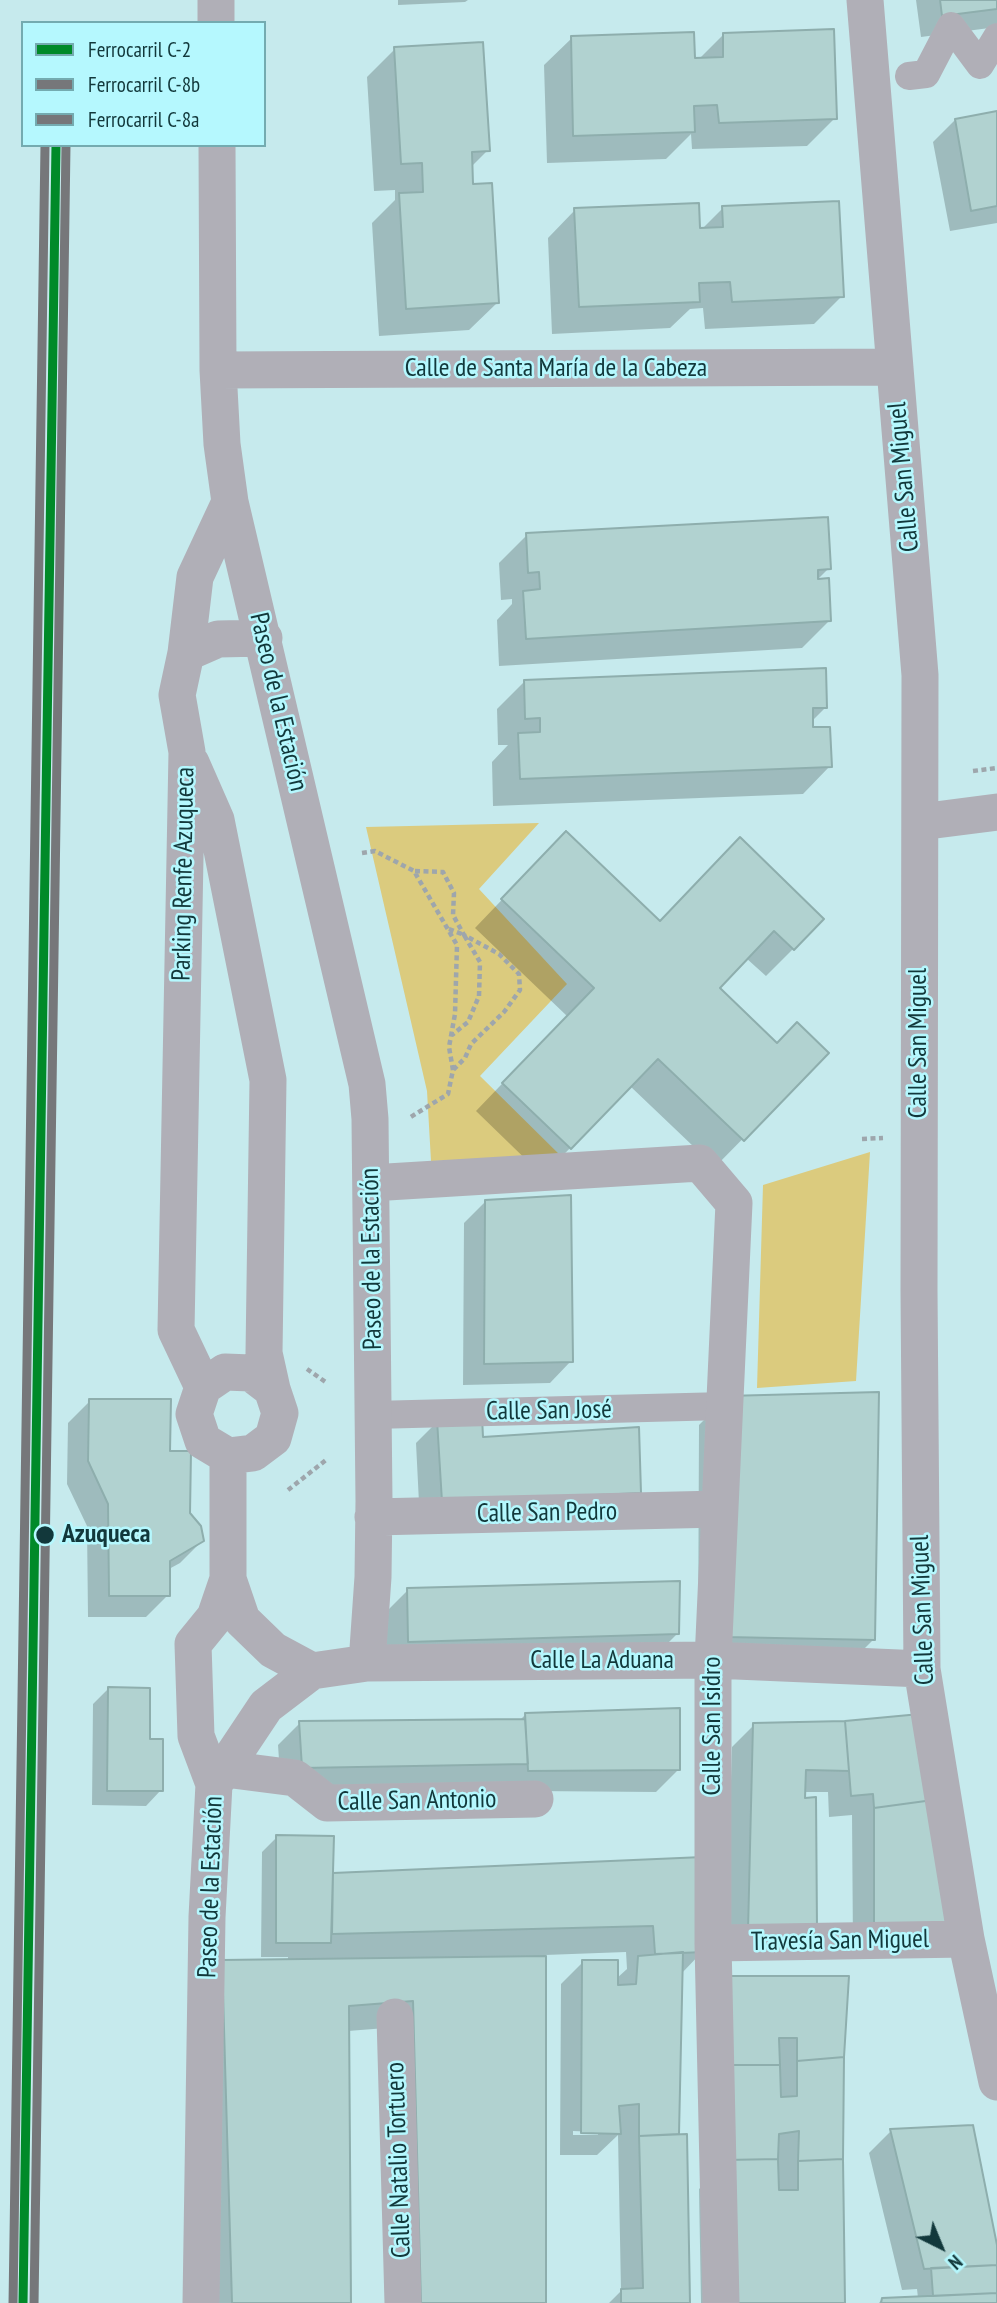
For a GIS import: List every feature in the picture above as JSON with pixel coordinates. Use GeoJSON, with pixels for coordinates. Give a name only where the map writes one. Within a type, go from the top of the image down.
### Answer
{"type":"FeatureCollection","features":[{"type":"Feature","properties":{"kind":"street"},"geometry":{"type":"LineString","coordinates":[[216,0],[216,21]]}},
{"type":"Feature","properties":{"kind":"street","name":"Calle San Miguel"},"geometry":{"type":"LineString","coordinates":[[864,0],[920,675],[922,1669],[966,1939],[997,2082]]}},
{"type":"Feature","properties":{"kind":"street"},"geometry":{"type":"LineString","coordinates":[[918,75],[951,26],[979,65],[997,37]]}},
{"type":"Feature","properties":{"kind":"street","name":"Paseo de la Estación"},"geometry":{"type":"LineString","coordinates":[[201,2303],[207,1917],[219,1777],[266,1706],[312,1671],[367,1662],[373,1577],[371,1183],[367,1084],[230,502],[222,444],[218,370],[217,147]]}},
{"type":"Feature","properties":{"kind":"street","name":"Calle de Santa María de la Cabeza"},"geometry":{"type":"LineString","coordinates":[[218,370],[895,367]]}},
{"type":"Feature","properties":{"kind":"street"},"geometry":{"type":"LineString","coordinates":[[187,752],[177,695],[186,653],[195,577],[230,502]]}},
{"type":"Feature","properties":{"kind":"street"},"geometry":{"type":"LineString","coordinates":[[186,653],[218,639],[264,638]]}},
{"type":"Feature","properties":{"kind":"street","name":"Parking Renfe Azuqueca"},"geometry":{"type":"LineString","coordinates":[[187,752],[216,820],[268,1080],[264,1353],[272,1389]]}},
{"type":"Feature","properties":{"kind":"street","name":"Parking Renfe Azuqueca"},"geometry":{"type":"LineString","coordinates":[[187,752],[176,1330],[203,1387]]}},
{"type":"Feature","properties":{"kind":"street"},"geometry":{"type":"LineString","coordinates":[[919,822],[997,812]]}},
{"type":"Feature","properties":{"kind":"street"},"geometry":{"type":"LineString","coordinates":[[182,936],[204,898],[234,910]]}},
{"type":"Feature","properties":{"kind":"street","name":"Calle San Isidro"},"geometry":{"type":"LineString","coordinates":[[371,1183],[700,1163],[734,1203],[713,1660],[713,1942],[721,2303]]}},
{"type":"Feature","properties":{"kind":"street"},"geometry":{"type":"LineString","coordinates":[[225,1372],[251,1373],[272,1389],[280,1413],[273,1438],[253,1453],[228,1456],[203,1441],[194,1414],[203,1387],[225,1372]]}},
{"type":"Feature","properties":{"kind":"street","name":"Calle San José"},"geometry":{"type":"LineString","coordinates":[[373,1415],[725,1406]]}},
{"type":"Feature","properties":{"kind":"street"},"geometry":{"type":"LineString","coordinates":[[228,1456],[228,1579],[242,1620],[272,1650],[312,1671]]}},
{"type":"Feature","properties":{"kind":"street","name":"Calle San Pedro"},"geometry":{"type":"LineString","coordinates":[[373,1517],[720,1509]]}},
{"type":"Feature","properties":{"kind":"street"},"geometry":{"type":"LineString","coordinates":[[219,1777],[196,1736],[193,1644],[215,1617],[228,1579]]}},
{"type":"Feature","properties":{"kind":"street","name":"Calle La Aduana"},"geometry":{"type":"LineString","coordinates":[[367,1662],[713,1660],[922,1669]]}},
{"type":"Feature","properties":{"kind":"street","name":"Calle San Antonio"},"geometry":{"type":"LineString","coordinates":[[219,1777],[295,1778],[327,1803],[535,1799]]}},
{"type":"Feature","properties":{"kind":"street","name":"Travesía San Miguel"},"geometry":{"type":"LineString","coordinates":[[713,1942],[966,1939]]}},
{"type":"Feature","properties":{"kind":"street","name":"Calle Natalio Tortuero"},"geometry":{"type":"LineString","coordinates":[[395,2017],[403,2303]]}},
{"type":"Feature","properties":{"kind":"path"},"geometry":{"type":"LineString","coordinates":[[974,771],[997,768]]}},
{"type":"Feature","properties":{"kind":"path"},"geometry":{"type":"LineString","coordinates":[[362,853],[375,851],[414,871],[443,872],[454,893],[453,915],[480,962],[479,996],[468,1022],[452,1036]]}},
{"type":"Feature","properties":{"kind":"path"},"geometry":{"type":"LineString","coordinates":[[408,1119],[448,1094],[453,1070],[449,1047],[455,1014],[457,944],[414,871]]}},
{"type":"Feature","properties":{"kind":"path"},"geometry":{"type":"LineString","coordinates":[[447,928],[499,954],[519,974],[520,990],[503,1012],[471,1044],[465,1058],[453,1070]]}},
{"type":"Feature","properties":{"kind":"path"},"geometry":{"type":"LineString","coordinates":[[288,1490],[326,1460]]}},
{"type":"Feature","properties":{"kind":"shaded area"},"geometry":{"type":"Polygon","coordinates":[[[539,823],[479,889],[567,984],[480,1076],[564,1159],[431,1161],[427,1091],[366,827],[539,823]]]}},
{"type":"Feature","properties":{"kind":"shaded area"},"geometry":{"type":"Polygon","coordinates":[[[870,1152],[856,1381],[757,1388],[763,1185],[870,1152]]]}},
{"type":"Feature","properties":{"kind":"building"},"geometry":{"type":"Polygon","coordinates":[[[940,0],[997,0],[997,9],[942,16],[940,0]]]}},
{"type":"Feature","properties":{"kind":"building"},"geometry":{"type":"Polygon","coordinates":[[[834,29],[837,119],[719,123],[717,105],[694,106],[695,132],[573,136],[571,36],[694,32],[695,58],[723,57],[723,33],[834,29]]]}},
{"type":"Feature","properties":{"kind":"building"},"geometry":{"type":"Polygon","coordinates":[[[483,42],[490,151],[472,152],[473,184],[492,183],[499,303],[406,309],[399,193],[423,192],[422,163],[401,164],[394,47],[483,42]]]}},
{"type":"Feature","properties":{"kind":"building"},"geometry":{"type":"Polygon","coordinates":[[[997,111],[997,206],[971,211],[955,119],[997,111]]]}},
{"type":"Feature","properties":{"kind":"building"},"geometry":{"type":"Polygon","coordinates":[[[839,201],[844,297],[732,302],[730,282],[699,283],[700,302],[579,307],[574,208],[699,203],[700,228],[723,227],[722,206],[839,201]]]}},
{"type":"Feature","properties":{"kind":"building"},"geometry":{"type":"Polygon","coordinates":[[[828,517],[831,569],[818,570],[818,579],[829,578],[831,621],[526,639],[523,591],[540,589],[539,572],[528,573],[526,533],[828,517]]]}},
{"type":"Feature","properties":{"kind":"building"},"geometry":{"type":"Polygon","coordinates":[[[826,668],[827,708],[813,708],[813,727],[830,727],[832,767],[520,779],[518,733],[540,732],[540,718],[525,719],[524,680],[826,668]]]}},
{"type":"Feature","properties":{"kind":"building"},"geometry":{"type":"Polygon","coordinates":[[[566,831],[660,921],[740,837],[824,919],[794,950],[774,931],[720,988],[777,1043],[797,1022],[829,1053],[744,1141],[658,1059],[571,1149],[502,1083],[594,988],[501,899],[566,831]]]}},
{"type":"Feature","properties":{"kind":"building"},"geometry":{"type":"Polygon","coordinates":[[[571,1195],[573,1362],[484,1364],[485,1200],[571,1195]]]}},
{"type":"Feature","properties":{"kind":"building"},"geometry":{"type":"Polygon","coordinates":[[[879,1392],[875,1640],[725,1637],[726,1396],[879,1392]]]}},
{"type":"Feature","properties":{"kind":"building"},"geometry":{"type":"Polygon","coordinates":[[[89,1399],[171,1399],[170,1451],[191,1451],[190,1513],[201,1526],[204,1541],[170,1561],[170,1596],[109,1596],[108,1504],[88,1461],[89,1399]]]}},
{"type":"Feature","properties":{"kind":"building"},"geometry":{"type":"Polygon","coordinates":[[[482,1417],[483,1437],[639,1427],[641,1493],[442,1502],[437,1420],[482,1417]]]}},
{"type":"Feature","properties":{"kind":"building"},"geometry":{"type":"Polygon","coordinates":[[[680,1581],[679,1634],[408,1642],[407,1588],[680,1581]]]}},
{"type":"Feature","properties":{"kind":"building"},"geometry":{"type":"Polygon","coordinates":[[[108,1687],[150,1688],[150,1739],[163,1739],[163,1791],[107,1791],[108,1687]]]}},
{"type":"Feature","properties":{"kind":"building"},"geometry":{"type":"Polygon","coordinates":[[[680,1708],[680,1770],[528,1771],[525,1713],[680,1708]]]}},
{"type":"Feature","properties":{"kind":"building"},"geometry":{"type":"Polygon","coordinates":[[[920,1714],[933,1800],[874,1808],[873,1794],[851,1796],[845,1721],[920,1714]]]}},
{"type":"Feature","properties":{"kind":"building"},"geometry":{"type":"Polygon","coordinates":[[[525,1719],[528,1764],[302,1768],[299,1721],[525,1719]]]}},
{"type":"Feature","properties":{"kind":"building"},"geometry":{"type":"Polygon","coordinates":[[[845,1721],[849,1771],[806,1770],[805,1798],[816,1797],[817,1929],[748,1930],[753,1723],[845,1721]]]}},
{"type":"Feature","properties":{"kind":"building"},"geometry":{"type":"Polygon","coordinates":[[[933,1800],[950,1928],[874,1926],[874,1808],[933,1800]]]}},
{"type":"Feature","properties":{"kind":"building"},"geometry":{"type":"Polygon","coordinates":[[[276,1835],[334,1836],[331,1943],[276,1943],[276,1835]]]}},
{"type":"Feature","properties":{"kind":"building"},"geometry":{"type":"Polygon","coordinates":[[[703,1857],[705,1952],[655,1954],[653,1926],[332,1934],[333,1873],[703,1857]]]}},
{"type":"Feature","properties":{"kind":"building"},"geometry":{"type":"Polygon","coordinates":[[[683,1952],[679,2134],[639,2136],[639,2104],[619,2106],[621,2134],[581,2133],[582,1960],[618,1960],[618,1985],[636,1984],[638,1956],[683,1952]]]}},
{"type":"Feature","properties":{"kind":"building"},"geometry":{"type":"Polygon","coordinates":[[[546,1956],[546,2303],[421,2303],[413,2001],[349,2006],[351,2303],[232,2303],[222,1960],[546,1956]]]}},
{"type":"Feature","properties":{"kind":"building"},"geometry":{"type":"Polygon","coordinates":[[[728,1976],[849,1976],[844,2057],[797,2061],[797,2038],[779,2038],[780,2065],[726,2065],[728,1976]]]}},
{"type":"Feature","properties":{"kind":"building"},"geometry":{"type":"Polygon","coordinates":[[[844,2057],[843,2159],[798,2161],[799,2131],[779,2134],[778,2159],[726,2160],[726,2065],[780,2065],[781,2097],[797,2096],[797,2061],[844,2057]]]}},
{"type":"Feature","properties":{"kind":"building"},"geometry":{"type":"Polygon","coordinates":[[[973,2125],[997,2245],[997,2265],[924,2269],[890,2129],[973,2125]]]}},
{"type":"Feature","properties":{"kind":"building"},"geometry":{"type":"Polygon","coordinates":[[[687,2134],[690,2303],[621,2303],[621,2289],[643,2288],[639,2136],[687,2134]]]}},
{"type":"Feature","properties":{"kind":"building"},"geometry":{"type":"Polygon","coordinates":[[[778,2159],[779,2190],[798,2190],[798,2161],[843,2159],[845,2303],[728,2303],[726,2160],[778,2159]]]}},
{"type":"Feature","properties":{"kind":"building"},"geometry":{"type":"Polygon","coordinates":[[[997,2265],[997,2293],[933,2296],[931,2268],[997,2265]]]}},
{"type":"Feature","properties":{"kind":"building"},"geometry":{"type":"Polygon","coordinates":[[[997,2293],[997,2303],[881,2303],[882,2298],[997,2293]]]}},
{"type":"Feature","properties":{"kind":"rail line","name":"C-8a"},"geometry":{"type":"LineString","coordinates":[[13,2303],[45,147]]}},
{"type":"Feature","properties":{"kind":"rail line","name":"C-2"},"geometry":{"type":"LineString","coordinates":[[23,2303],[56,147]]}},
{"type":"Feature","properties":{"kind":"rail line","name":"C-8b"},"geometry":{"type":"LineString","coordinates":[[34,2303],[66,147]]}},
{"type":"Feature","properties":{"kind":"place","name":"Azuqueca"},"geometry":{"type":"Point","coordinates":[45,1535]}}]}
